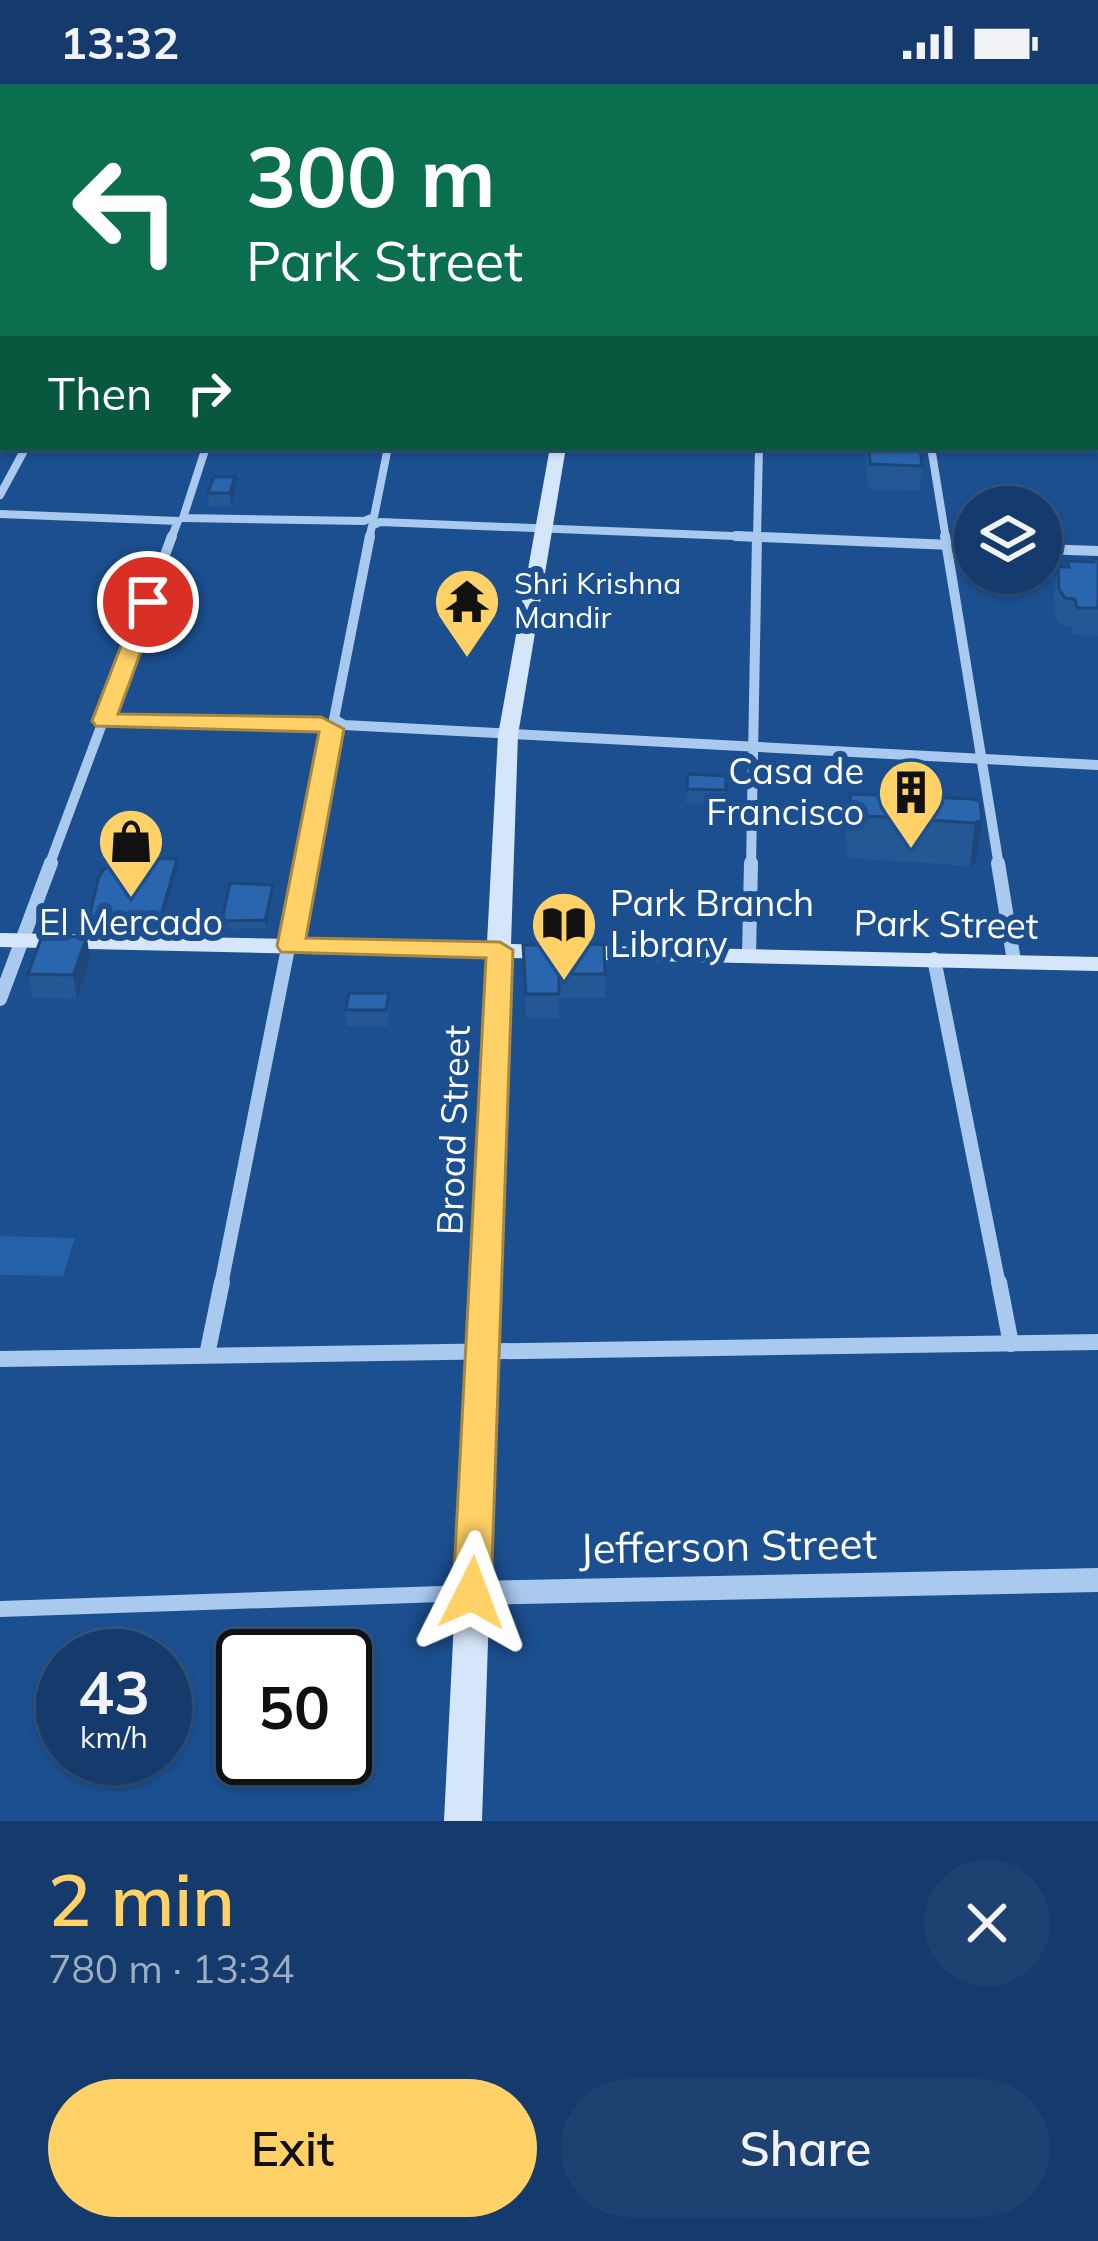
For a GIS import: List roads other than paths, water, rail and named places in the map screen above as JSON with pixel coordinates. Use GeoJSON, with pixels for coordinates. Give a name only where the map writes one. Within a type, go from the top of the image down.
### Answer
{"type":"FeatureCollection","features":[{"type":"Feature","properties":{"kind":"main road","name":"Broad Street"},"geometry":{"type":"LineString","coordinates":[[463,1821],[508,735],[557,450]]}},
{"type":"Feature","properties":{"kind":"main road","name":"Park Street"},"geometry":{"type":"LineString","coordinates":[[12,940],[1098,964]]}},
{"type":"Feature","properties":{"kind":"street"},"geometry":{"type":"LineString","coordinates":[[0,495],[24,450]]}},
{"type":"Feature","properties":{"kind":"street"},"geometry":{"type":"LineString","coordinates":[[0,999],[12,940],[104,721],[205,450]]}},
{"type":"Feature","properties":{"kind":"street"},"geometry":{"type":"LineString","coordinates":[[207,1355],[387,450]]}},
{"type":"Feature","properties":{"kind":"street"},"geometry":{"type":"LineString","coordinates":[[749,955],[759,450]]}},
{"type":"Feature","properties":{"kind":"street"},"geometry":{"type":"LineString","coordinates":[[932,450],[1014,962]]}},
{"type":"Feature","properties":{"kind":"street"},"geometry":{"type":"LineString","coordinates":[[0,514],[372,521],[954,544]]}},
{"type":"Feature","properties":{"kind":"street"},"geometry":{"type":"LineString","coordinates":[[1062,550],[1098,551]]}},
{"type":"Feature","properties":{"kind":"street"},"geometry":{"type":"LineString","coordinates":[[104,721],[333,724],[1098,765]]}},
{"type":"Feature","properties":{"kind":"street"},"geometry":{"type":"LineString","coordinates":[[934,959],[1011,1344]]}},
{"type":"Feature","properties":{"kind":"street"},"geometry":{"type":"LineString","coordinates":[[0,1359],[1098,1342]]}},
{"type":"Feature","properties":{"kind":"street","name":"Jefferson Street"},"geometry":{"type":"LineString","coordinates":[[0,1609],[1098,1580]]}},
{"type":"Feature","properties":{"kind":"place","name":"Shri Krishna Mandir"},"geometry":{"type":"Point","coordinates":[467,660]}},
{"type":"Feature","properties":{"kind":"place","name":"Casa de Francisco"},"geometry":{"type":"Point","coordinates":[911,851]}},
{"type":"Feature","properties":{"kind":"place","name":"El Mercado"},"geometry":{"type":"Point","coordinates":[131,900]}},
{"type":"Feature","properties":{"kind":"place","name":"Park Branch Library"},"geometry":{"type":"Point","coordinates":[564,983]}}]}
